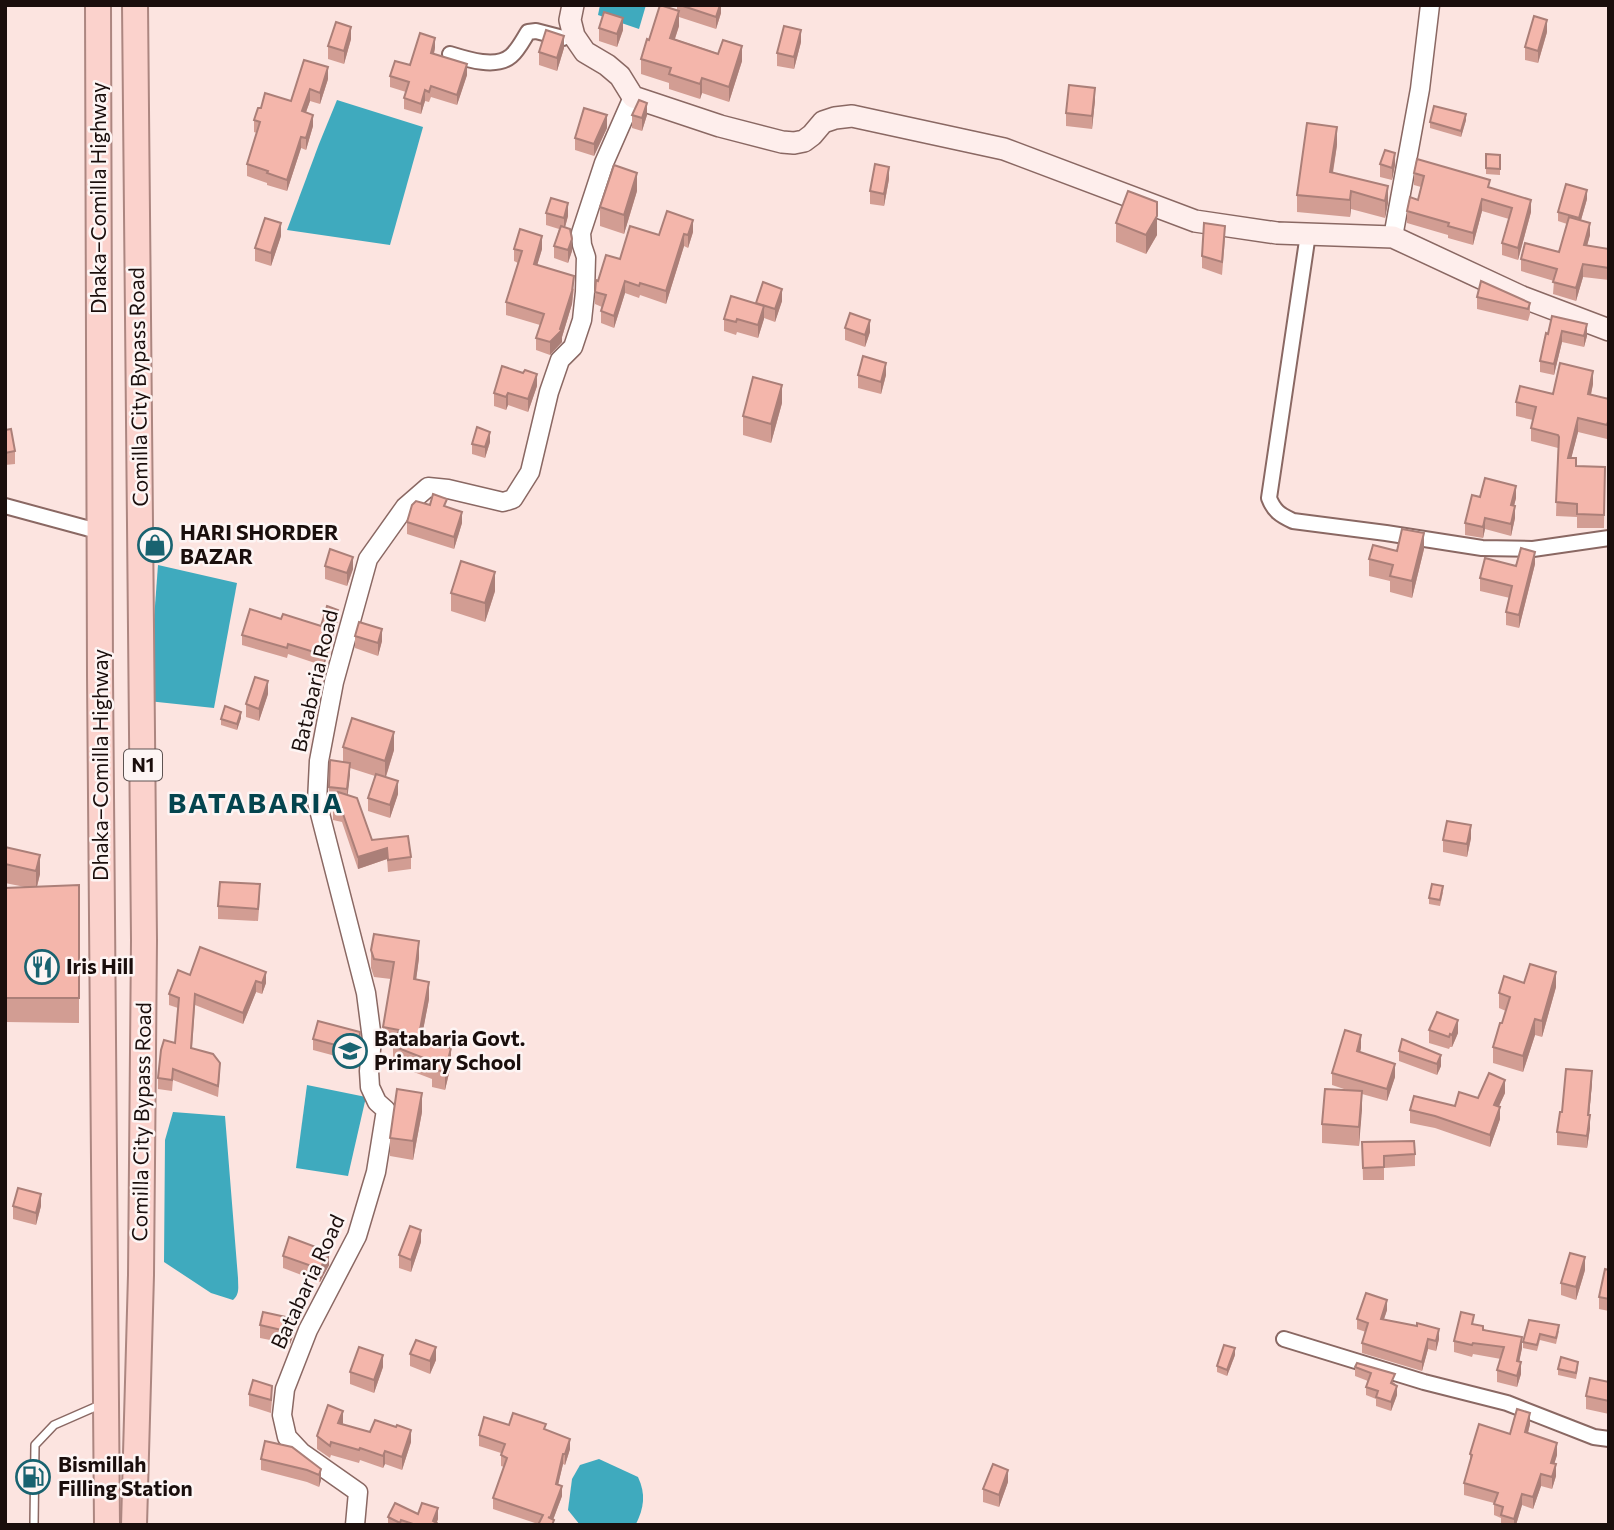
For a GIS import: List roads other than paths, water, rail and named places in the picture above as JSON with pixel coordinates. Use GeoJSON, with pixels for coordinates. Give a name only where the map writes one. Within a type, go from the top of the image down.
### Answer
{"type":"FeatureCollection","features":[{"type":"Feature","properties":{"kind":"highway","name":"Dhaka–Comilla Highway"},"geometry":{"type":"LineString","coordinates":[[98,5],[107,1525]]}},
{"type":"Feature","properties":{"kind":"highway","name":"Comilla City Bypass Road"},"geometry":{"type":"LineString","coordinates":[[134,1525],[141,1275],[144,940],[135,5]]}},
{"type":"Feature","properties":{"kind":"main road"},"geometry":{"type":"LineString","coordinates":[[573,5],[570,20],[574,36],[585,52],[620,76],[633,97],[720,126],[794,143],[804,141],[823,122],[852,117],[1004,149],[1195,222],[1277,233],[1393,237],[1522,296],[1609,330]]}},
{"type":"Feature","properties":{"kind":"street"},"geometry":{"type":"LineString","coordinates":[[1393,237],[1420,89],[1430,5]]}},
{"type":"Feature","properties":{"kind":"street"},"geometry":{"type":"LineString","coordinates":[[450,54],[478,62],[506,59],[528,33],[536,31],[566,38],[580,45]]}},
{"type":"Feature","properties":{"kind":"street","name":"Batabaria Road"},"geometry":{"type":"LineString","coordinates":[[355,1525],[358,1493],[301,1452],[287,1437],[282,1415],[285,1389],[308,1330],[357,1236],[376,1172],[386,1110],[377,1102],[370,1087],[372,1039],[366,993],[317,802],[319,761],[334,682],[368,559],[405,507],[428,487],[503,502],[513,499],[530,472],[549,392],[560,360],[573,347],[582,320],[586,257],[581,233],[604,163],[633,97]]}},
{"type":"Feature","properties":{"kind":"street"},"geometry":{"type":"LineString","coordinates":[[1308,234],[1269,498],[1274,509],[1281,516],[1293,521],[1482,548],[1533,549],[1609,538]]}},
{"type":"Feature","properties":{"kind":"street"},"geometry":{"type":"LineString","coordinates":[[5,506],[101,532]]}},
{"type":"Feature","properties":{"kind":"street"},"geometry":{"type":"LineString","coordinates":[[1284,1339],[1424,1382],[1507,1403],[1594,1437],[1609,1439]]}},
{"type":"Feature","properties":{"kind":"lane"},"geometry":{"type":"LineString","coordinates":[[34,1525],[35,1445],[54,1425],[106,1402]]}},
{"type":"Feature","properties":{"kind":"water"},"geometry":{"type":"Polygon","coordinates":[[[600,5],[646,5],[639,29],[598,15],[600,5]]]}},
{"type":"Feature","properties":{"kind":"water"},"geometry":{"type":"Polygon","coordinates":[[[337,100],[423,127],[390,245],[287,230],[337,100]]]}},
{"type":"Feature","properties":{"kind":"water"},"geometry":{"type":"Polygon","coordinates":[[[158,565],[237,583],[214,708],[148,701],[158,565]]]}},
{"type":"Feature","properties":{"kind":"water"},"geometry":{"type":"Polygon","coordinates":[[[307,1085],[366,1097],[348,1176],[296,1168],[307,1085]]]}},
{"type":"Feature","properties":{"kind":"water"},"geometry":{"type":"Polygon","coordinates":[[[173,1112],[225,1116],[238,1278],[238,1293],[233,1300],[211,1293],[164,1262],[165,1140],[173,1112]]]}},
{"type":"Feature","properties":{"kind":"water"},"geometry":{"type":"Polygon","coordinates":[[[599,1459],[638,1477],[643,1501],[636,1524],[580,1525],[568,1510],[572,1479],[580,1465],[599,1459]]]}},
{"type":"Feature","properties":{"kind":"place","name":"HARI SHORDER BAZAR"},"geometry":{"type":"Point","coordinates":[155,545]}},
{"type":"Feature","properties":{"kind":"place","name":"Iris Hill"},"geometry":{"type":"Point","coordinates":[42,967]}},
{"type":"Feature","properties":{"kind":"place","name":"Batabaria Govt. Primary School"},"geometry":{"type":"Point","coordinates":[350,1051]}},
{"type":"Feature","properties":{"kind":"place","name":"Bismillah Filling Station"},"geometry":{"type":"Point","coordinates":[33,1477]}},
{"type":"Feature","properties":{"kind":"district","name":"BATABARIA"},"geometry":{"type":"Point","coordinates":[256,803]}}]}
